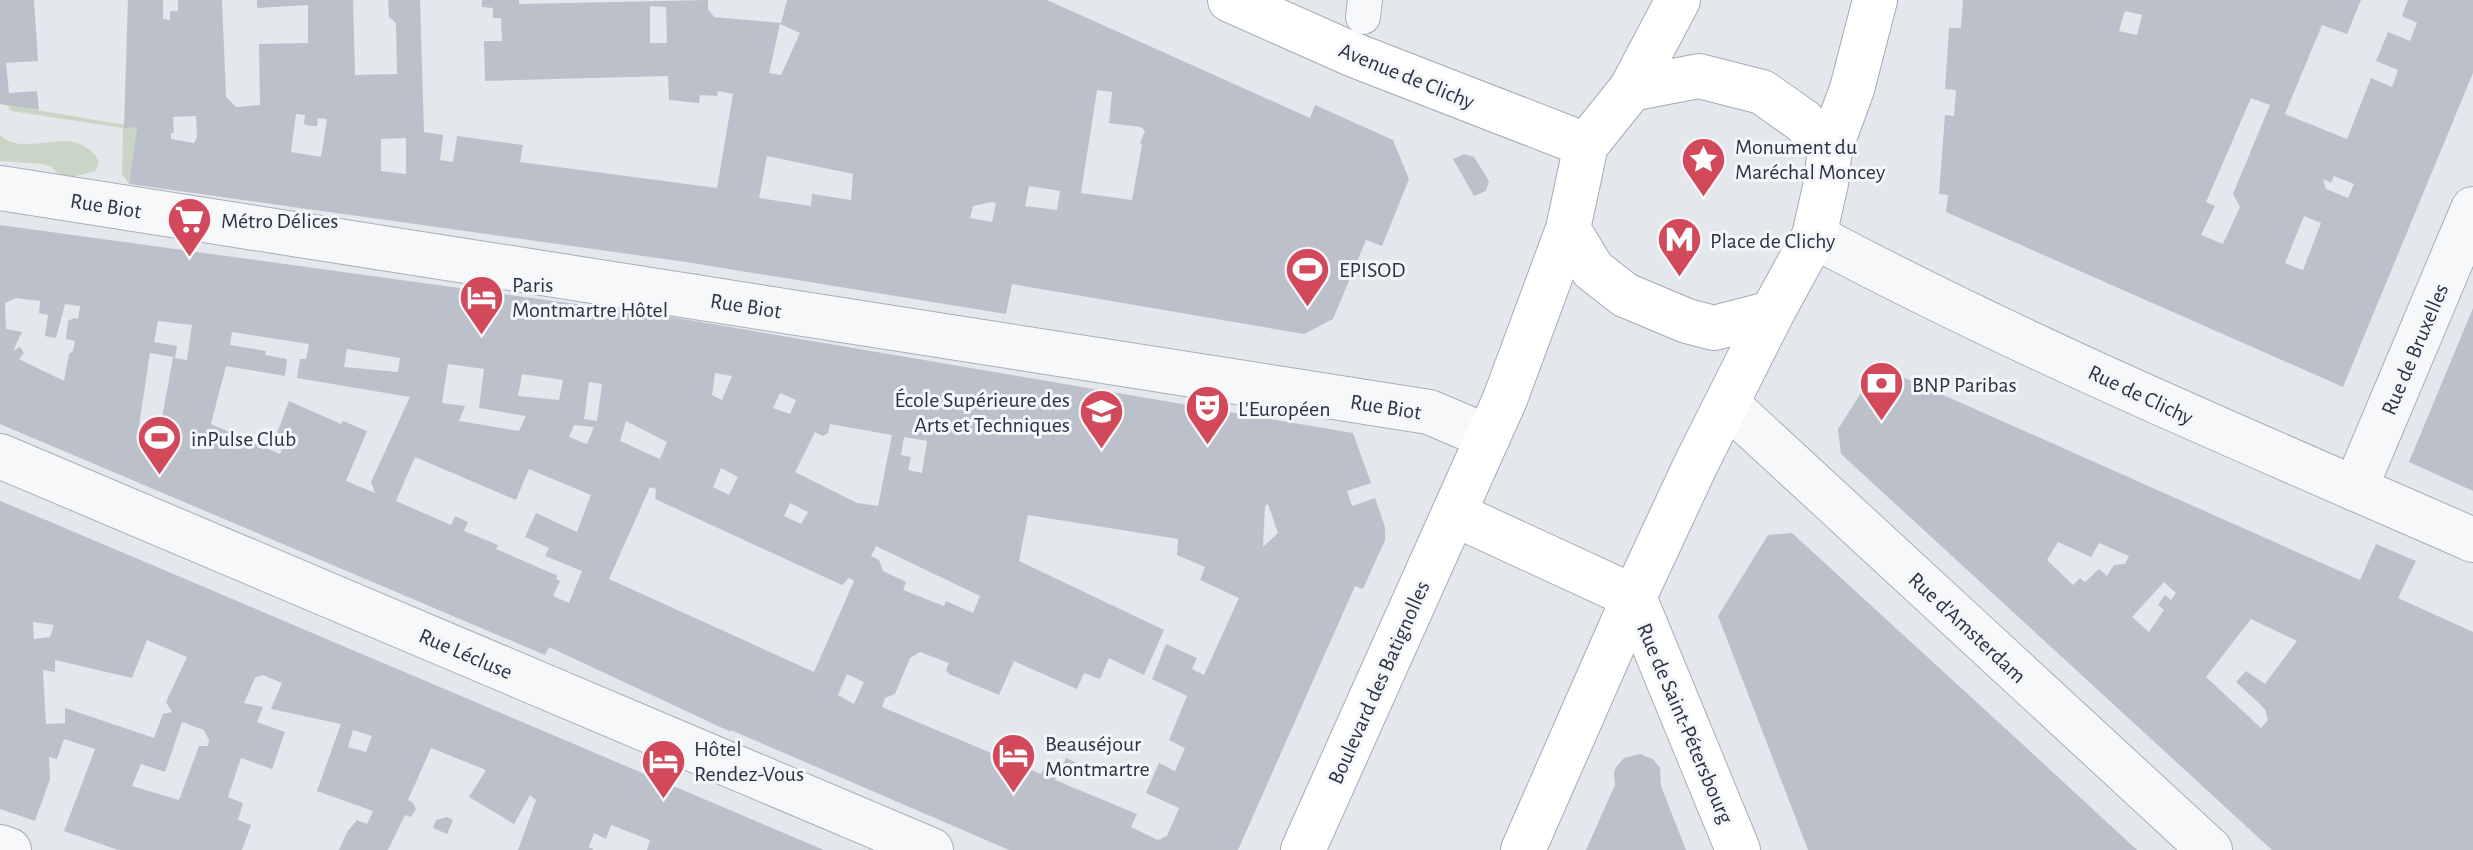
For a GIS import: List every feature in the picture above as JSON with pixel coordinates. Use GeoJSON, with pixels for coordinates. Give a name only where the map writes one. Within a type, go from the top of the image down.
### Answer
{"type":"FeatureCollection","features":[{"type":"Feature","properties":{"kind":"main road","name":"Avenue de Clichy"},"geometry":{"type":"LineString","coordinates":[[1230,0],[1354,55],[1586,145]]}},
{"type":"Feature","properties":{"kind":"main road"},"geometry":{"type":"LineString","coordinates":[[1634,597],[1454,514],[1544,300],[1568,229],[1586,145],[1631,89],[1678,0]]}},
{"type":"Feature","properties":{"kind":"main road"},"geometry":{"type":"LineString","coordinates":[[1523,850],[1634,597],[1772,313],[1814,236],[1830,149],[1852,89],[1875,0]]}},
{"type":"Feature","properties":{"kind":"main road"},"geometry":{"type":"LineString","coordinates":[[1631,89],[1699,76],[1762,92],[1803,121],[1830,149]]}},
{"type":"Feature","properties":{"kind":"main road"},"geometry":{"type":"LineString","coordinates":[[1568,229],[1593,270],[1625,295],[1687,321],[1714,328],[1772,313]]}},
{"type":"Feature","properties":{"kind":"main road","name":"Boulevard des Batignolles"},"geometry":{"type":"LineString","coordinates":[[1303,850],[1454,514]]}},
{"type":"Feature","properties":{"kind":"main road","name":"Rue de Saint-Pétersbourg"},"geometry":{"type":"LineString","coordinates":[[1634,597],[1738,850]]}},
{"type":"Feature","properties":{"kind":"street","name":"Rue Biot"},"geometry":{"type":"LineString","coordinates":[[0,188],[1429,412],[1488,437]]}},
{"type":"Feature","properties":{"kind":"street","name":"Rue de Bruxelles"},"geometry":{"type":"LineString","coordinates":[[2355,489],[2473,209]]}},
{"type":"Feature","properties":{"kind":"street","name":"Rue de Clichy"},"geometry":{"type":"LineString","coordinates":[[1814,236],[1992,325],[2194,419],[2473,540]]}},
{"type":"Feature","properties":{"kind":"street","name":"Rue d'Amsterdam"},"geometry":{"type":"LineString","coordinates":[[1727,404],[2210,850]]}},
{"type":"Feature","properties":{"kind":"street","name":"Rue Lécluse"},"geometry":{"type":"LineString","coordinates":[[0,456],[931,850]]}},
{"type":"Feature","properties":{"kind":"street"},"geometry":{"type":"LineString","coordinates":[[0,847],[9,850]]}},
{"type":"Feature","properties":{"kind":"green space"},"geometry":{"type":"Polygon","coordinates":[[[7,105],[137,127],[129,184],[122,174],[123,128],[11,111],[7,105]]]}},
{"type":"Feature","properties":{"kind":"green space"},"geometry":{"type":"Polygon","coordinates":[[[0,135],[11,142],[23,144],[76,143],[88,149],[99,161],[95,171],[72,177],[59,175],[52,167],[43,164],[0,161],[0,135]]]}},
{"type":"Feature","properties":{"kind":"building"},"geometry":{"type":"Polygon","coordinates":[[[0,0],[34,0],[38,61],[6,63],[9,93],[37,91],[39,110],[0,104],[0,0]]]}},
{"type":"Feature","properties":{"kind":"building"},"geometry":{"type":"Polygon","coordinates":[[[128,0],[163,0],[163,19],[170,20],[170,11],[178,11],[178,0],[222,0],[226,97],[236,107],[260,105],[259,44],[308,43],[308,5],[257,8],[257,0],[353,0],[355,75],[397,74],[396,23],[389,17],[388,0],[420,0],[424,132],[443,135],[440,160],[453,162],[457,136],[523,145],[520,162],[717,188],[733,94],[718,91],[717,96],[700,95],[699,103],[669,100],[668,76],[485,81],[484,41],[502,41],[501,18],[493,18],[493,8],[482,7],[482,0],[519,0],[519,4],[708,0],[708,9],[714,17],[781,23],[787,0],[1047,0],[1310,118],[1315,105],[1393,140],[1409,179],[1382,246],[1366,240],[1333,319],[1304,334],[1012,284],[1006,314],[686,262],[129,184],[137,127],[124,128],[128,0]],[[650,6],[650,43],[667,43],[666,7],[650,6]],[[780,24],[769,73],[781,75],[800,33],[780,24]],[[1097,90],[1081,193],[1132,200],[1140,143],[1145,131],[1141,127],[1109,123],[1112,92],[1097,90]],[[296,114],[291,152],[321,157],[327,119],[318,118],[317,126],[311,126],[304,124],[305,115],[296,114]],[[196,116],[173,117],[174,133],[171,133],[171,139],[194,143],[197,137],[196,116]],[[406,138],[381,139],[381,171],[406,174],[406,138]],[[767,156],[759,198],[811,206],[812,194],[851,200],[853,174],[767,156]],[[1029,186],[1025,206],[1057,210],[1060,191],[1029,186]],[[996,203],[973,206],[970,218],[992,222],[996,203]]]}},
{"type":"Feature","properties":{"kind":"building"},"geometry":{"type":"Polygon","coordinates":[[[1963,0],[2361,0],[2347,34],[2322,25],[2285,114],[2347,139],[2371,78],[2392,87],[2398,70],[2376,61],[2388,32],[2410,41],[2417,23],[2402,16],[2408,0],[2473,0],[2473,73],[2343,387],[1946,212],[1948,195],[1939,194],[1945,115],[1954,116],[1956,90],[1945,89],[1949,28],[1961,28],[1963,0]],[[2125,11],[2119,31],[2137,35],[2142,15],[2125,11]],[[2251,98],[2206,202],[2215,206],[2201,235],[2223,244],[2240,207],[2233,194],[2270,105],[2251,98]],[[2334,176],[2331,183],[2323,179],[2326,189],[2348,198],[2354,184],[2334,176]],[[2304,216],[2285,263],[2303,270],[2321,223],[2304,216]]]}},
{"type":"Feature","properties":{"kind":"building"},"geometry":{"type":"Polygon","coordinates":[[[1464,154],[1474,157],[1489,181],[1486,191],[1474,196],[1453,159],[1464,154]]]}},
{"type":"Feature","properties":{"kind":"building"},"geometry":{"type":"Polygon","coordinates":[[[0,225],[671,317],[1353,433],[1371,483],[1347,491],[1352,506],[1375,498],[1385,527],[1385,540],[1363,589],[1355,586],[1238,850],[1009,850],[731,732],[549,647],[545,655],[0,424],[0,225]],[[16,298],[5,303],[6,329],[22,332],[13,351],[20,347],[24,353],[19,359],[64,381],[75,341],[66,339],[68,321],[78,319],[80,306],[65,304],[56,338],[45,336],[48,315],[39,313],[40,301],[16,298]],[[158,321],[154,342],[177,346],[175,358],[187,360],[192,325],[158,321]],[[232,332],[230,345],[266,351],[265,355],[287,359],[285,376],[226,366],[211,424],[280,454],[286,438],[277,433],[289,401],[341,424],[343,421],[367,431],[346,481],[375,493],[371,482],[410,397],[297,378],[300,359],[306,359],[309,344],[232,332]],[[347,349],[344,367],[398,372],[400,358],[347,349]],[[150,353],[137,439],[144,440],[145,433],[159,435],[173,357],[150,353]],[[448,364],[442,403],[465,406],[459,421],[519,431],[526,416],[479,408],[484,369],[448,364]],[[715,373],[712,395],[722,400],[732,376],[715,373]],[[522,374],[518,396],[559,400],[563,380],[522,374]],[[589,382],[584,419],[597,421],[602,384],[589,382]],[[780,393],[773,408],[790,414],[796,400],[780,393]],[[626,421],[620,441],[660,459],[667,442],[626,421]],[[830,424],[828,433],[823,436],[815,432],[795,472],[857,503],[878,506],[892,435],[830,424]],[[574,425],[569,437],[587,444],[594,427],[574,425]],[[904,437],[901,455],[911,457],[908,470],[922,473],[927,441],[904,437]],[[415,457],[396,501],[451,525],[455,516],[468,522],[464,531],[498,545],[496,549],[558,576],[556,579],[560,581],[553,596],[569,603],[582,571],[545,556],[549,548],[525,537],[536,513],[577,532],[591,495],[529,469],[516,500],[415,457]],[[721,468],[713,487],[729,495],[738,477],[721,468]],[[650,487],[609,579],[814,672],[854,581],[849,578],[842,585],[655,499],[656,489],[650,487]],[[790,503],[784,516],[801,524],[808,512],[790,503]],[[1268,504],[1265,506],[1263,547],[1278,533],[1268,504]],[[1028,515],[1019,561],[1164,630],[1144,675],[1109,658],[1100,679],[1084,673],[1077,689],[1014,661],[999,695],[949,674],[946,670],[949,663],[920,652],[910,658],[895,694],[885,698],[882,707],[1041,774],[1045,766],[1058,771],[1055,780],[1137,814],[1131,827],[1158,840],[1167,836],[1179,808],[1146,793],[1159,763],[1175,771],[1185,748],[1169,740],[1187,696],[1152,679],[1166,644],[1197,658],[1192,669],[1204,675],[1239,598],[1200,580],[1205,567],[1177,555],[1178,539],[1028,515]],[[876,546],[871,556],[879,560],[883,571],[906,582],[903,590],[944,606],[946,601],[973,613],[980,596],[876,546]],[[847,674],[838,695],[854,704],[864,682],[847,674]]]}},
{"type":"Feature","properties":{"kind":"building"},"geometry":{"type":"Polygon","coordinates":[[[2473,308],[2473,491],[2409,462],[2473,308]]]}},
{"type":"Feature","properties":{"kind":"building"},"geometry":{"type":"Polygon","coordinates":[[[1878,366],[2360,580],[2376,544],[2416,561],[2398,598],[2473,632],[2473,850],[2272,850],[1841,454],[1838,429],[1878,366]],[[2058,542],[2047,560],[2073,585],[2080,578],[2085,582],[2099,569],[2107,576],[2114,565],[2125,564],[2129,556],[2099,543],[2091,557],[2058,542]],[[2164,582],[2132,617],[2149,632],[2164,610],[2158,605],[2165,595],[2171,600],[2176,593],[2164,582]],[[2251,619],[2206,677],[2261,728],[2268,720],[2265,709],[2236,682],[2246,671],[2265,684],[2297,641],[2251,619]]]}},
{"type":"Feature","properties":{"kind":"building"},"geometry":{"type":"Polygon","coordinates":[[[0,501],[824,850],[647,850],[650,840],[611,825],[606,839],[594,833],[589,847],[594,850],[518,850],[536,800],[530,795],[514,824],[469,797],[486,770],[431,748],[408,800],[416,809],[411,817],[405,815],[388,850],[339,850],[347,832],[357,820],[367,824],[373,811],[317,791],[341,724],[271,709],[282,683],[263,675],[255,678],[244,703],[263,707],[257,722],[285,732],[272,769],[241,758],[228,797],[243,803],[238,820],[251,825],[242,850],[118,850],[64,831],[95,749],[64,739],[57,759],[49,757],[50,779],[35,821],[0,809],[0,501]],[[33,622],[34,639],[50,637],[54,625],[33,622]],[[147,640],[132,678],[55,660],[55,672],[43,670],[46,724],[65,723],[65,708],[154,738],[163,714],[172,712],[166,702],[187,657],[147,640]],[[182,722],[165,772],[141,764],[132,786],[179,800],[199,746],[208,746],[209,740],[204,730],[182,722]],[[353,730],[348,747],[366,752],[372,736],[353,730]]]}},
{"type":"Feature","properties":{"kind":"building"},"geometry":{"type":"Polygon","coordinates":[[[1792,533],[2137,850],[1808,850],[1718,616],[1768,535],[1792,533]]]}},
{"type":"Feature","properties":{"kind":"building"},"geometry":{"type":"Polygon","coordinates":[[[1640,754],[1653,759],[1660,768],[1661,786],[1686,850],[1586,850],[1615,785],[1616,767],[1624,758],[1640,754]]]}},
{"type":"Feature","properties":{"kind":"building"},"geometry":{"type":"Polygon","coordinates":[[[1066,758],[1079,764],[1075,775],[1061,769],[1066,758]]]}},
{"type":"Feature","properties":{"kind":"building"},"geometry":{"type":"Polygon","coordinates":[[[447,817],[453,820],[447,834],[433,828],[436,820],[447,817]]]}},
{"type":"Feature","properties":{"kind":"place","name":"Monument du Maréchal Moncey"},"geometry":{"type":"Point","coordinates":[1704,198]}},
{"type":"Feature","properties":{"kind":"place","name":"Métro Délices"},"geometry":{"type":"Point","coordinates":[190,259]}},
{"type":"Feature","properties":{"kind":"place","name":"Place de Clichy"},"geometry":{"type":"Point","coordinates":[1679,279]}},
{"type":"Feature","properties":{"kind":"place","name":"EPISOD"},"geometry":{"type":"Point","coordinates":[1308,308]}},
{"type":"Feature","properties":{"kind":"place","name":"Paris Montmartre Hôtel"},"geometry":{"type":"Point","coordinates":[481,336]}},
{"type":"Feature","properties":{"kind":"place","name":"BNP Paribas"},"geometry":{"type":"Point","coordinates":[1881,423]}},
{"type":"Feature","properties":{"kind":"place","name":"L'Européen"},"geometry":{"type":"Point","coordinates":[1207,447]}},
{"type":"Feature","properties":{"kind":"place","name":"École Supérieure des Arts et Techniques"},"geometry":{"type":"Point","coordinates":[1101,451]}},
{"type":"Feature","properties":{"kind":"place","name":"inPulse Club"},"geometry":{"type":"Point","coordinates":[160,477]}},
{"type":"Feature","properties":{"kind":"place","name":"Beauséjour Montmartre"},"geometry":{"type":"Point","coordinates":[1014,795]}},
{"type":"Feature","properties":{"kind":"place","name":"Hôtel Rendez-Vous"},"geometry":{"type":"Point","coordinates":[663,800]}}]}
